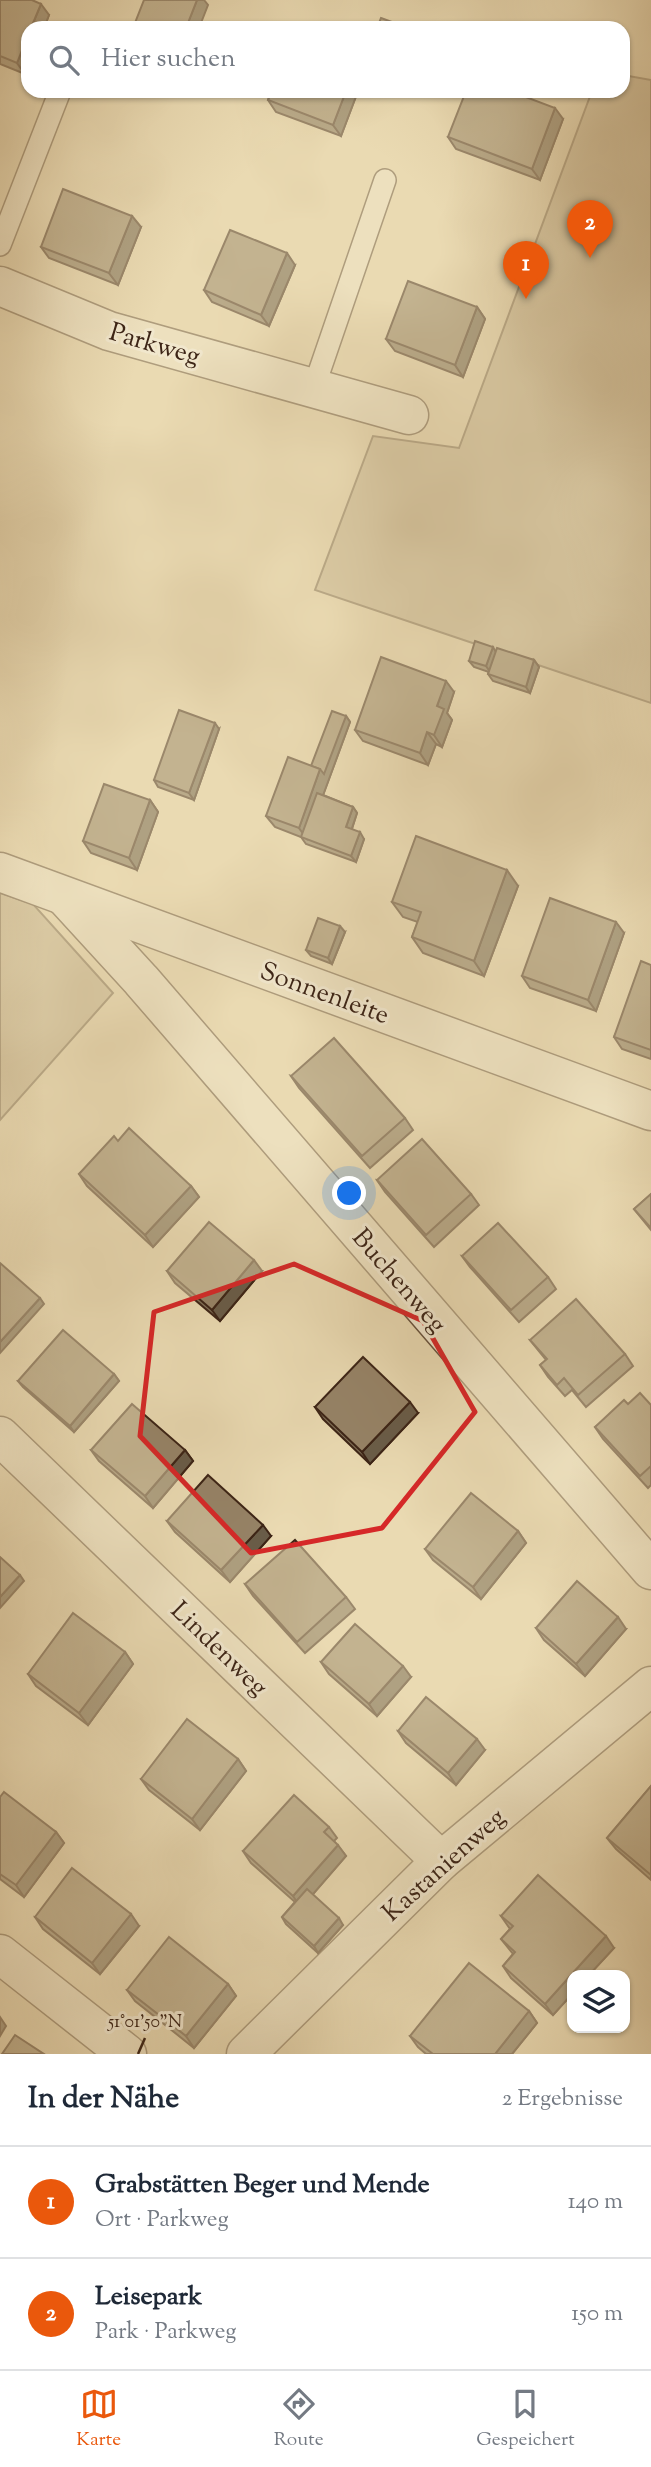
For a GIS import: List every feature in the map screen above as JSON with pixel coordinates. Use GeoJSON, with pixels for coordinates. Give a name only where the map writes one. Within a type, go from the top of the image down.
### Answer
{"type":"FeatureCollection","features":[{"type":"Feature","properties":{"kind":"street","name":"Parkweg"},"geometry":{"type":"LineString","coordinates":[[0,286],[109,331],[409,415]]}},
{"type":"Feature","properties":{"kind":"street","name":"Sonnenleite"},"geometry":{"type":"LineString","coordinates":[[0,872],[651,1111]]}},
{"type":"Feature","properties":{"kind":"street","name":"Buchenweg"},"geometry":{"type":"LineString","coordinates":[[65,897],[141,980],[651,1570]]}},
{"type":"Feature","properties":{"kind":"street","name":"Lindenweg"},"geometry":{"type":"LineString","coordinates":[[0,1436],[441,1861]]}},
{"type":"Feature","properties":{"kind":"street","name":"Kastanienweg"},"geometry":{"type":"LineString","coordinates":[[246,2054],[441,1861],[651,1686]]}},
{"type":"Feature","properties":{"kind":"street"},"geometry":{"type":"LineString","coordinates":[[0,1954],[127,2054]]}},
{"type":"Feature","properties":{"kind":"lane"},"geometry":{"type":"LineString","coordinates":[[0,245],[57,98]]}},
{"type":"Feature","properties":{"kind":"lane"},"geometry":{"type":"LineString","coordinates":[[314,387],[385,180]]}},
{"type":"Feature","properties":{"kind":"highlighted area"},"geometry":{"type":"Polygon","coordinates":[[[294,1264],[423,1321],[475,1412],[382,1528],[251,1553],[140,1436],[154,1312],[294,1264]]]}},
{"type":"Feature","properties":{"kind":"shaded area"},"geometry":{"type":"Polygon","coordinates":[[[630,76],[651,80],[651,703],[315,590],[373,436],[459,448],[589,98],[630,98],[630,76]]]}},
{"type":"Feature","properties":{"kind":"shaded area"},"geometry":{"type":"Polygon","coordinates":[[[0,893],[33,904],[113,993],[0,1120],[0,893]]]}},
{"type":"Feature","properties":{"kind":"building"},"geometry":{"type":"Polygon","coordinates":[[[0,0],[32,0],[41,4],[34,21],[21,21],[21,53],[17,63],[0,56],[0,0]]]}},
{"type":"Feature","properties":{"kind":"building"},"geometry":{"type":"Polygon","coordinates":[[[144,0],[197,0],[189,21],[136,21],[144,0]]]}},
{"type":"Feature","properties":{"kind":"building"},"geometry":{"type":"Polygon","coordinates":[[[269,98],[343,98],[333,125],[268,100],[269,98]]]}},
{"type":"Feature","properties":{"kind":"building"},"geometry":{"type":"Polygon","coordinates":[[[463,98],[529,98],[555,108],[532,169],[448,137],[463,98]]]}},
{"type":"Feature","properties":{"kind":"building"},"geometry":{"type":"Polygon","coordinates":[[[63,189],[132,216],[109,273],[41,247],[63,189]]]}},
{"type":"Feature","properties":{"kind":"building"},"geometry":{"type":"Polygon","coordinates":[[[230,230],[287,253],[261,315],[204,290],[230,230]]]}},
{"type":"Feature","properties":{"kind":"building"},"geometry":{"type":"Polygon","coordinates":[[[408,281],[477,307],[455,365],[386,339],[408,281]]]}},
{"type":"Feature","properties":{"kind":"building"},"geometry":{"type":"Polygon","coordinates":[[[475,641],[493,647],[486,666],[469,661],[475,641]]]}},
{"type":"Feature","properties":{"kind":"building"},"geometry":{"type":"Polygon","coordinates":[[[497,648],[534,660],[526,687],[488,674],[497,648]]]}},
{"type":"Feature","properties":{"kind":"building"},"geometry":{"type":"Polygon","coordinates":[[[381,657],[446,681],[437,706],[444,709],[434,735],[427,732],[420,753],[355,730],[381,657]]]}},
{"type":"Feature","properties":{"kind":"building"},"geometry":{"type":"Polygon","coordinates":[[[179,710],[215,723],[189,793],[154,780],[179,710]]]}},
{"type":"Feature","properties":{"kind":"building"},"geometry":{"type":"Polygon","coordinates":[[[332,711],[346,716],[324,774],[320,769],[311,766],[332,711]]]}},
{"type":"Feature","properties":{"kind":"building"},"geometry":{"type":"Polygon","coordinates":[[[288,757],[320,769],[299,828],[266,816],[288,757]]]}},
{"type":"Feature","properties":{"kind":"building"},"geometry":{"type":"Polygon","coordinates":[[[104,784],[150,800],[129,858],[83,841],[104,784]]]}},
{"type":"Feature","properties":{"kind":"building"},"geometry":{"type":"Polygon","coordinates":[[[317,793],[353,807],[346,827],[360,832],[351,856],[301,837],[317,793]]]}},
{"type":"Feature","properties":{"kind":"building"},"geometry":{"type":"Polygon","coordinates":[[[416,836],[507,870],[474,961],[412,937],[421,912],[392,902],[416,836]]]}},
{"type":"Feature","properties":{"kind":"building"},"geometry":{"type":"Polygon","coordinates":[[[550,898],[616,922],[588,1000],[522,976],[550,898]]]}},
{"type":"Feature","properties":{"kind":"building"},"geometry":{"type":"Polygon","coordinates":[[[318,918],[340,926],[328,958],[306,950],[318,918]]]}},
{"type":"Feature","properties":{"kind":"building"},"geometry":{"type":"Polygon","coordinates":[[[641,961],[651,965],[651,1050],[614,1037],[641,961]]]}},
{"type":"Feature","properties":{"kind":"building"},"geometry":{"type":"Polygon","coordinates":[[[334,1038],[405,1118],[362,1156],[291,1076],[334,1038]]]}},
{"type":"Feature","properties":{"kind":"building"},"geometry":{"type":"Polygon","coordinates":[[[129,1128],[191,1186],[145,1235],[79,1174],[114,1136],[118,1141],[129,1128]]]}},
{"type":"Feature","properties":{"kind":"building"},"geometry":{"type":"Polygon","coordinates":[[[422,1139],[471,1194],[426,1235],[377,1180],[422,1139]]]}},
{"type":"Feature","properties":{"kind":"building"},"geometry":{"type":"Polygon","coordinates":[[[651,1194],[651,1228],[634,1209],[651,1194]]]}},
{"type":"Feature","properties":{"kind":"building"},"geometry":{"type":"Polygon","coordinates":[[[209,1222],[254,1260],[212,1310],[167,1271],[209,1222]]]}},
{"type":"Feature","properties":{"kind":"building"},"geometry":{"type":"Polygon","coordinates":[[[498,1223],[548,1277],[511,1310],[462,1256],[498,1223]]]}},
{"type":"Feature","properties":{"kind":"building"},"geometry":{"type":"Polygon","coordinates":[[[0,1263],[40,1298],[0,1342],[0,1263]]]}},
{"type":"Feature","properties":{"kind":"building"},"geometry":{"type":"Polygon","coordinates":[[[576,1299],[625,1354],[578,1395],[564,1378],[557,1385],[540,1365],[547,1359],[530,1340],[576,1299]]]}},
{"type":"Feature","properties":{"kind":"building"},"geometry":{"type":"Polygon","coordinates":[[[63,1330],[114,1374],[70,1426],[18,1381],[63,1330]]]}},
{"type":"Feature","properties":{"kind":"building"},"geometry":{"type":"Polygon","coordinates":[[[363,1357],[410,1402],[362,1452],[315,1407],[363,1357]]]}},
{"type":"Feature","properties":{"kind":"building"},"geometry":{"type":"Polygon","coordinates":[[[640,1393],[651,1405],[651,1466],[640,1476],[595,1427],[624,1400],[628,1404],[640,1393]]]}},
{"type":"Feature","properties":{"kind":"building"},"geometry":{"type":"Polygon","coordinates":[[[132,1404],[185,1450],[145,1496],[91,1450],[132,1404]]]}},
{"type":"Feature","properties":{"kind":"building"},"geometry":{"type":"Polygon","coordinates":[[[208,1475],[263,1525],[221,1570],[167,1521],[208,1475]]]}},
{"type":"Feature","properties":{"kind":"building"},"geometry":{"type":"Polygon","coordinates":[[[471,1493],[518,1531],[473,1587],[425,1549],[471,1493]]]}},
{"type":"Feature","properties":{"kind":"building"},"geometry":{"type":"Polygon","coordinates":[[[295,1540],[346,1597],[297,1642],[245,1584],[295,1540]]]}},
{"type":"Feature","properties":{"kind":"building"},"geometry":{"type":"Polygon","coordinates":[[[0,1557],[20,1575],[0,1597],[0,1557]]]}},
{"type":"Feature","properties":{"kind":"building"},"geometry":{"type":"Polygon","coordinates":[[[577,1581],[618,1617],[576,1664],[536,1628],[577,1581]]]}},
{"type":"Feature","properties":{"kind":"building"},"geometry":{"type":"Polygon","coordinates":[[[73,1613],[125,1652],[79,1713],[28,1674],[73,1613]]]}},
{"type":"Feature","properties":{"kind":"building"},"geometry":{"type":"Polygon","coordinates":[[[355,1624],[403,1666],[369,1704],[321,1662],[355,1624]]]}},
{"type":"Feature","properties":{"kind":"building"},"geometry":{"type":"Polygon","coordinates":[[[426,1697],[477,1739],[448,1773],[398,1731],[426,1697]]]}},
{"type":"Feature","properties":{"kind":"building"},"geometry":{"type":"Polygon","coordinates":[[[187,1719],[238,1759],[192,1819],[141,1779],[187,1719]]]}},
{"type":"Feature","properties":{"kind":"building"},"geometry":{"type":"Polygon","coordinates":[[[651,1786],[651,1875],[607,1838],[651,1786]]]}},
{"type":"Feature","properties":{"kind":"building"},"geometry":{"type":"Polygon","coordinates":[[[4,1792],[56,1832],[16,1885],[0,1874],[0,1797],[4,1792]]]}},
{"type":"Feature","properties":{"kind":"building"},"geometry":{"type":"Polygon","coordinates":[[[294,1795],[329,1827],[324,1832],[338,1845],[293,1896],[243,1851],[294,1795]]]}},
{"type":"Feature","properties":{"kind":"building"},"geometry":{"type":"Polygon","coordinates":[[[72,1868],[131,1914],[92,1963],[35,1917],[72,1868]]]}},
{"type":"Feature","properties":{"kind":"building"},"geometry":{"type":"Polygon","coordinates":[[[538,1875],[606,1936],[576,1970],[567,1970],[567,1979],[545,2004],[503,1966],[515,1952],[501,1939],[513,1926],[501,1916],[538,1875]]]}},
{"type":"Feature","properties":{"kind":"building"},"geometry":{"type":"Polygon","coordinates":[[[307,1889],[339,1918],[314,1946],[282,1917],[307,1889]]]}},
{"type":"Feature","properties":{"kind":"building"},"geometry":{"type":"Polygon","coordinates":[[[169,1937],[228,1984],[186,2036],[127,1990],[169,1937]]]}},
{"type":"Feature","properties":{"kind":"building"},"geometry":{"type":"Polygon","coordinates":[[[469,1963],[529,2011],[495,2054],[433,2054],[410,2036],[469,1963]]]}},
{"type":"Feature","properties":{"kind":"building"},"geometry":{"type":"Polygon","coordinates":[[[15,2035],[44,2054],[2,2054],[15,2035]]]}},
{"type":"Feature","properties":{"kind":"place","name":"Leisepark"},"geometry":{"type":"Point","coordinates":[590,258]}},
{"type":"Feature","properties":{"kind":"place","name":"Grabstätten Beger und Mende"},"geometry":{"type":"Point","coordinates":[526,299]}}]}
